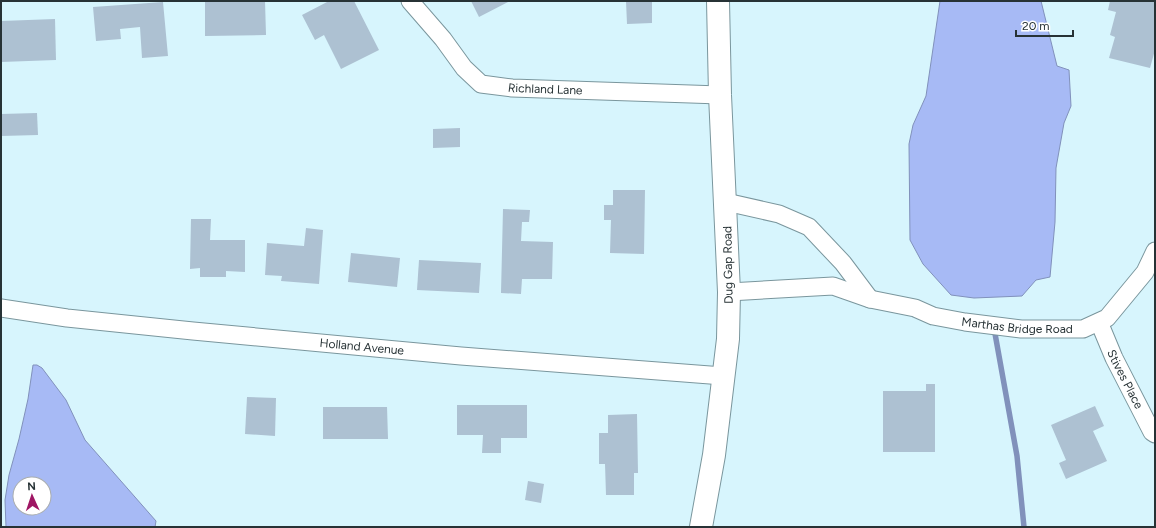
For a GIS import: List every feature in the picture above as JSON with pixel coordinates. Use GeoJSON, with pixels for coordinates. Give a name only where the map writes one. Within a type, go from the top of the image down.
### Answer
{"type":"FeatureCollection","features":[{"type":"Feature","properties":{"kind":"street","name":"Richland Lane"},"geometry":{"type":"LineString","coordinates":[[410,1],[443,39],[464,68],[481,84],[512,88],[720,95]]}},
{"type":"Feature","properties":{"kind":"street","name":"Dug Gap Road"},"geometry":{"type":"LineString","coordinates":[[701,527],[714,455],[728,339],[730,292],[720,95],[718,1]]}},
{"type":"Feature","properties":{"kind":"street"},"geometry":{"type":"LineString","coordinates":[[726,202],[779,214],[809,227],[843,263],[870,299]]}},
{"type":"Feature","properties":{"kind":"street","name":"Marthas Bridge Road"},"geometry":{"type":"LineString","coordinates":[[730,292],[834,286],[870,299],[915,308],[933,316],[1021,329],[1083,329],[1107,318],[1146,272],[1155,251]]}},
{"type":"Feature","properties":{"kind":"street","name":"Holland Avenue"},"geometry":{"type":"LineString","coordinates":[[1,308],[67,318],[192,331],[469,356],[723,376]]}},
{"type":"Feature","properties":{"kind":"street","name":"Stives Place"},"geometry":{"type":"LineString","coordinates":[[1099,322],[1114,358],[1152,432],[1155,434]]}},
{"type":"Feature","properties":{"kind":"water"},"geometry":{"type":"Polygon","coordinates":[[[940,1],[1041,1],[1057,66],[1069,70],[1071,106],[1064,123],[1056,168],[1055,222],[1050,277],[1036,280],[1022,296],[974,298],[951,295],[923,264],[910,240],[909,144],[913,125],[926,96],[940,1]]]}},
{"type":"Feature","properties":{"kind":"water"},"geometry":{"type":"Polygon","coordinates":[[[33,365],[37,365],[42,368],[66,400],[85,440],[156,521],[155,527],[6,527],[5,500],[9,475],[28,399],[33,365]]]}},
{"type":"Feature","properties":{"kind":"building"},"geometry":{"type":"Polygon","coordinates":[[[205,1],[265,1],[266,35],[205,36],[205,1]]]}},
{"type":"Feature","properties":{"kind":"building"},"geometry":{"type":"Polygon","coordinates":[[[329,1],[354,1],[379,50],[341,69],[324,35],[315,40],[302,15],[329,1]]]}},
{"type":"Feature","properties":{"kind":"building"},"geometry":{"type":"Polygon","coordinates":[[[471,1],[510,1],[479,17],[471,1]]]}},
{"type":"Feature","properties":{"kind":"building"},"geometry":{"type":"Polygon","coordinates":[[[626,1],[652,1],[652,23],[627,24],[626,1]]]}},
{"type":"Feature","properties":{"kind":"building"},"geometry":{"type":"Polygon","coordinates":[[[1110,1],[1155,1],[1155,50],[1150,68],[1109,58],[1115,37],[1110,35],[1116,12],[1108,10],[1110,1]]]}},
{"type":"Feature","properties":{"kind":"building"},"geometry":{"type":"Polygon","coordinates":[[[163,2],[168,56],[142,58],[140,27],[120,29],[121,39],[96,41],[93,7],[163,2]]]}},
{"type":"Feature","properties":{"kind":"building"},"geometry":{"type":"Polygon","coordinates":[[[55,19],[56,60],[1,62],[1,21],[55,19]]]}},
{"type":"Feature","properties":{"kind":"building"},"geometry":{"type":"Polygon","coordinates":[[[37,113],[38,135],[1,136],[1,114],[37,113]]]}},
{"type":"Feature","properties":{"kind":"building"},"geometry":{"type":"Polygon","coordinates":[[[460,128],[460,147],[433,148],[433,129],[460,128]]]}},
{"type":"Feature","properties":{"kind":"building"},"geometry":{"type":"Polygon","coordinates":[[[613,190],[645,190],[644,254],[610,253],[611,220],[604,220],[604,205],[613,205],[613,190]]]}},
{"type":"Feature","properties":{"kind":"building"},"geometry":{"type":"Polygon","coordinates":[[[503,209],[530,210],[529,222],[522,222],[521,241],[553,242],[552,279],[522,279],[521,294],[501,293],[503,209]]]}},
{"type":"Feature","properties":{"kind":"building"},"geometry":{"type":"Polygon","coordinates":[[[191,219],[211,219],[210,240],[245,240],[245,272],[226,271],[226,277],[200,277],[200,268],[190,269],[191,219]]]}},
{"type":"Feature","properties":{"kind":"building"},"geometry":{"type":"Polygon","coordinates":[[[306,228],[323,230],[319,284],[281,281],[282,276],[265,275],[267,243],[304,246],[306,228]]]}},
{"type":"Feature","properties":{"kind":"building"},"geometry":{"type":"Polygon","coordinates":[[[351,253],[400,258],[397,287],[348,282],[351,253]]]}},
{"type":"Feature","properties":{"kind":"building"},"geometry":{"type":"Polygon","coordinates":[[[419,260],[481,263],[479,293],[417,290],[419,260]]]}},
{"type":"Feature","properties":{"kind":"building"},"geometry":{"type":"Polygon","coordinates":[[[926,384],[935,384],[935,452],[883,452],[883,391],[926,391],[926,384]]]}},
{"type":"Feature","properties":{"kind":"building"},"geometry":{"type":"Polygon","coordinates":[[[247,397],[276,398],[275,436],[245,434],[247,397]]]}},
{"type":"Feature","properties":{"kind":"building"},"geometry":{"type":"Polygon","coordinates":[[[457,405],[527,405],[527,438],[501,438],[501,453],[482,453],[483,435],[457,435],[457,405]]]}},
{"type":"Feature","properties":{"kind":"building"},"geometry":{"type":"Polygon","coordinates":[[[1095,406],[1104,426],[1093,431],[1107,461],[1066,479],[1059,463],[1066,460],[1051,425],[1095,406]]]}},
{"type":"Feature","properties":{"kind":"building"},"geometry":{"type":"Polygon","coordinates":[[[323,407],[387,407],[388,439],[323,439],[323,407]]]}},
{"type":"Feature","properties":{"kind":"building"},"geometry":{"type":"Polygon","coordinates":[[[637,414],[638,473],[634,473],[634,495],[606,495],[605,464],[599,464],[599,433],[608,433],[608,415],[637,414]]]}},
{"type":"Feature","properties":{"kind":"building"},"geometry":{"type":"Polygon","coordinates":[[[528,481],[544,484],[541,503],[525,500],[528,481]]]}},
{"type":"Feature","properties":{"kind":"waterway"},"geometry":{"type":"LineString","coordinates":[[994,328],[1017,456],[1024,527]]}}]}
